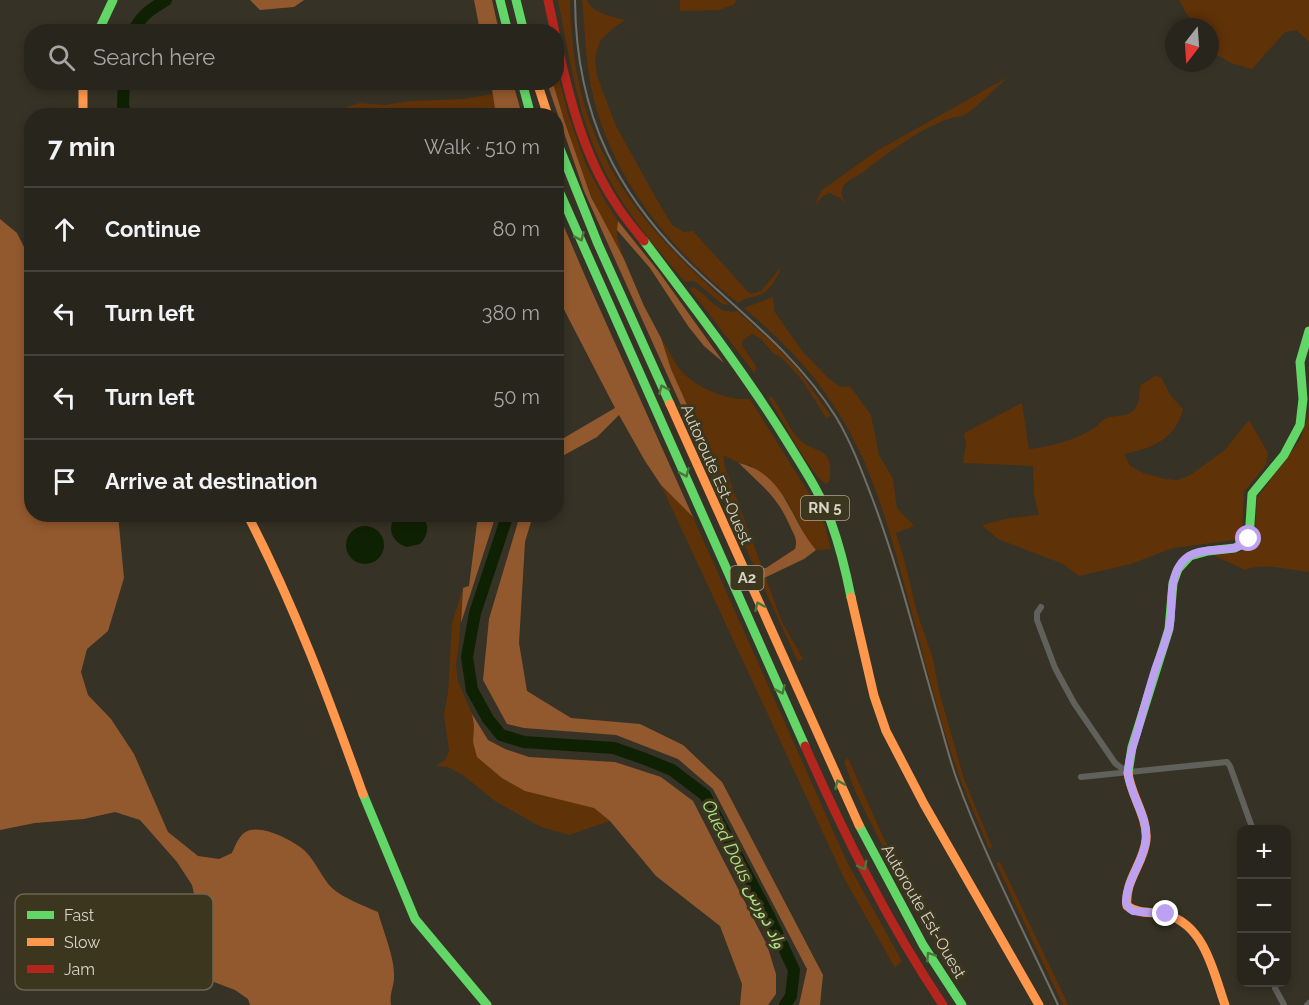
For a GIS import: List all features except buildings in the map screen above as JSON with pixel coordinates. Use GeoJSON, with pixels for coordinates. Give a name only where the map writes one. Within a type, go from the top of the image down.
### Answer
{"type":"FeatureCollection","features":[{"type":"Feature","properties":{"kind":"main road"},"geometry":{"type":"LineString","coordinates":[[102,24],[113,0]]}},
{"type":"Feature","properties":{"kind":"main road"},"geometry":{"type":"LineString","coordinates":[[500,0],[506,24]]}},
{"type":"Feature","properties":{"kind":"main road"},"geometry":{"type":"LineString","coordinates":[[516,0],[522,24]]}},
{"type":"Feature","properties":{"kind":"main road"},"geometry":{"type":"LineString","coordinates":[[548,0],[553,24]]}},
{"type":"Feature","properties":{"kind":"main road","name":"RN 5"},"geometry":{"type":"LineString","coordinates":[[564,70],[578,125],[603,184],[754,389],[822,502],[842,557],[874,696],[886,730],[924,804],[1038,1005]]}},
{"type":"Feature","properties":{"kind":"main road"},"geometry":{"type":"LineString","coordinates":[[83,90],[83,108]]}},
{"type":"Feature","properties":{"kind":"main road"},"geometry":{"type":"LineString","coordinates":[[524,90],[529,108]]}},
{"type":"Feature","properties":{"kind":"main road"},"geometry":{"type":"LineString","coordinates":[[540,90],[545,108]]}},
{"type":"Feature","properties":{"kind":"main road","name":"Autoroute Est-Ouest"},"geometry":{"type":"LineString","coordinates":[[564,160],[598,244],[849,806],[923,945],[962,1005]]}},
{"type":"Feature","properties":{"kind":"main road","name":"Autoroute Est-Ouest"},"geometry":{"type":"LineString","coordinates":[[564,202],[823,787],[881,903],[943,1005]]}},
{"type":"Feature","properties":{"kind":"main road"},"geometry":{"type":"LineString","coordinates":[[1225,1005],[1201,942],[1192,929],[1174,916],[1133,911],[1127,906],[1126,895],[1130,880],[1140,864],[1146,835],[1128,773],[1140,719],[1168,634],[1171,614],[1170,596],[1178,571],[1182,563],[1193,554],[1241,546],[1249,539],[1252,494],[1284,455],[1300,425],[1303,399],[1300,362],[1309,331]]}},
{"type":"Feature","properties":{"kind":"main road"},"geometry":{"type":"LineString","coordinates":[[251,522],[323,682],[370,814],[411,911],[423,931],[487,1005]]}},
{"type":"Feature","properties":{"kind":"street"},"geometry":{"type":"LineString","coordinates":[[1041,607],[1037,613],[1037,620],[1055,668],[1074,704],[1115,763],[1128,773]]}},
{"type":"Feature","properties":{"kind":"street"},"geometry":{"type":"LineString","coordinates":[[1081,777],[1227,762],[1251,825]]}},
{"type":"Feature","properties":{"kind":"street"},"geometry":{"type":"LineString","coordinates":[[1275,988],[1284,1005]]}},
{"type":"Feature","properties":{"kind":"shaded area"},"geometry":{"type":"Polygon","coordinates":[[[250,0],[304,0],[294,7],[260,10],[250,0]]]}},
{"type":"Feature","properties":{"kind":"shaded area"},"geometry":{"type":"Polygon","coordinates":[[[474,0],[492,0],[497,24],[479,24],[474,0]]]}},
{"type":"Feature","properties":{"kind":"shaded area"},"geometry":{"type":"Polygon","coordinates":[[[558,0],[570,0],[573,50],[582,94],[595,135],[613,172],[636,206],[663,239],[730,305],[722,304],[697,283],[685,282],[644,233],[617,193],[590,136],[558,0]]]}},
{"type":"Feature","properties":{"kind":"shaded area"},"geometry":{"type":"Polygon","coordinates":[[[582,0],[587,0],[593,8],[603,14],[625,20],[600,41],[595,57],[597,76],[616,126],[672,225],[684,232],[693,231],[750,294],[761,291],[782,266],[766,292],[738,303],[714,283],[669,238],[631,187],[616,159],[594,100],[587,63],[582,0]]]}},
{"type":"Feature","properties":{"kind":"shaded area"},"geometry":{"type":"Polygon","coordinates":[[[680,0],[736,0],[735,4],[719,10],[680,11],[680,0]]]}},
{"type":"Feature","properties":{"kind":"shaded area"},"geometry":{"type":"Polygon","coordinates":[[[1179,0],[1309,0],[1309,42],[1296,30],[1285,32],[1252,69],[1231,63],[1219,56],[1219,18],[1189,18],[1179,0]]]}},
{"type":"Feature","properties":{"kind":"shaded area"},"geometry":{"type":"Polygon","coordinates":[[[1008,77],[966,114],[938,123],[916,135],[848,181],[842,190],[845,203],[839,197],[829,193],[815,205],[821,191],[875,152],[1008,77]]]}},
{"type":"Feature","properties":{"kind":"shaded area"},"geometry":{"type":"Polygon","coordinates":[[[492,90],[515,90],[520,108],[495,108],[492,90]]]}},
{"type":"Feature","properties":{"kind":"shaded area"},"geometry":{"type":"Polygon","coordinates":[[[549,90],[555,90],[560,108],[556,108],[549,90]]]}},
{"type":"Feature","properties":{"kind":"shaded area"},"geometry":{"type":"Polygon","coordinates":[[[555,90],[562,90],[586,165],[618,221],[617,237],[624,259],[591,196],[564,119],[564,108],[561,108],[555,90]]]}},
{"type":"Feature","properties":{"kind":"shaded area"},"geometry":{"type":"Polygon","coordinates":[[[493,94],[495,108],[345,108],[359,103],[384,105],[412,101],[464,99],[493,94]]]}},
{"type":"Feature","properties":{"kind":"shaded area"},"geometry":{"type":"Polygon","coordinates":[[[564,120],[591,197],[624,259],[644,306],[661,338],[671,369],[712,461],[737,529],[584,191],[564,133],[564,120]]]}},
{"type":"Feature","properties":{"kind":"shaded area"},"geometry":{"type":"Polygon","coordinates":[[[0,219],[17,233],[24,247],[24,522],[119,522],[124,578],[108,631],[87,649],[81,672],[88,695],[111,719],[134,754],[168,832],[198,856],[219,859],[232,853],[244,833],[250,830],[266,831],[304,850],[337,892],[378,912],[394,970],[391,1005],[250,1005],[248,999],[235,990],[214,982],[213,894],[194,894],[192,885],[177,862],[140,820],[115,812],[84,819],[35,823],[0,830],[0,219]]]}},
{"type":"Feature","properties":{"kind":"shaded area"},"geometry":{"type":"Polygon","coordinates":[[[618,221],[659,272],[724,363],[704,346],[688,326],[650,268],[617,230],[618,221]]]}},
{"type":"Feature","properties":{"kind":"shaded area"},"geometry":{"type":"Polygon","coordinates":[[[564,227],[693,517],[661,485],[619,415],[597,437],[564,455],[564,438],[615,408],[564,310],[564,227]]]}},
{"type":"Feature","properties":{"kind":"shaded area"},"geometry":{"type":"Polygon","coordinates":[[[693,287],[718,307],[737,311],[774,344],[799,371],[831,416],[826,418],[802,380],[782,358],[752,334],[742,341],[743,347],[756,366],[755,374],[690,289],[693,287]]]}},
{"type":"Feature","properties":{"kind":"shaded area"},"geometry":{"type":"Polygon","coordinates":[[[773,297],[774,311],[803,352],[829,379],[841,387],[850,386],[871,415],[879,455],[893,479],[897,508],[914,526],[896,533],[917,612],[933,659],[939,691],[964,779],[992,847],[989,848],[954,761],[884,513],[864,461],[838,412],[818,383],[783,344],[744,308],[773,297]]]}},
{"type":"Feature","properties":{"kind":"shaded area"},"geometry":{"type":"Polygon","coordinates":[[[661,338],[678,366],[691,379],[706,389],[724,396],[750,399],[812,498],[825,526],[831,549],[816,550],[808,541],[787,500],[750,465],[739,463],[723,455],[725,467],[782,622],[803,659],[798,662],[737,529],[712,461],[671,369],[661,338]]]}},
{"type":"Feature","properties":{"kind":"shaded area"},"geometry":{"type":"Polygon","coordinates":[[[1155,376],[1161,377],[1170,395],[1183,409],[1175,428],[1161,441],[1144,449],[1124,454],[1130,466],[1143,473],[1166,479],[1177,480],[1189,476],[1225,450],[1249,420],[1268,453],[1266,465],[1244,492],[1242,534],[1235,540],[1173,548],[1131,564],[1079,576],[1063,564],[998,539],[982,525],[1010,518],[1039,515],[1034,495],[1033,466],[963,463],[966,432],[1022,403],[1029,449],[1064,442],[1089,431],[1107,418],[1129,414],[1136,407],[1141,385],[1155,376]]]}},
{"type":"Feature","properties":{"kind":"shaded area"},"geometry":{"type":"Polygon","coordinates":[[[771,396],[797,437],[826,456],[830,470],[829,482],[826,484],[813,471],[797,446],[769,399],[771,396]]]}},
{"type":"Feature","properties":{"kind":"shaded area"},"geometry":{"type":"Polygon","coordinates":[[[1309,412],[1309,572],[1269,567],[1245,570],[1213,555],[1238,553],[1250,545],[1255,532],[1257,498],[1300,440],[1309,412]]]}},
{"type":"Feature","properties":{"kind":"shaded area"},"geometry":{"type":"Polygon","coordinates":[[[739,463],[755,469],[777,487],[816,550],[804,559],[760,580],[757,573],[761,568],[766,568],[795,549],[796,540],[785,515],[774,498],[739,463]]]}},
{"type":"Feature","properties":{"kind":"shaded area"},"geometry":{"type":"Polygon","coordinates":[[[661,485],[693,517],[847,862],[902,961],[895,968],[844,878],[661,485]]]}},
{"type":"Feature","properties":{"kind":"shaded area"},"geometry":{"type":"Polygon","coordinates":[[[393,522],[426,522],[425,537],[420,544],[407,547],[394,538],[393,522]]]}},
{"type":"Feature","properties":{"kind":"shaded area"},"geometry":{"type":"Polygon","coordinates":[[[477,522],[494,522],[461,623],[463,588],[469,586],[477,522]]]}},
{"type":"Feature","properties":{"kind":"shaded area"},"geometry":{"type":"Polygon","coordinates":[[[518,522],[531,522],[525,542],[519,643],[527,691],[571,718],[640,724],[683,745],[722,782],[823,975],[820,1005],[799,1005],[807,969],[713,789],[678,759],[616,735],[524,728],[507,724],[483,680],[489,619],[518,522]]]}},
{"type":"Feature","properties":{"kind":"shaded area"},"geometry":{"type":"Polygon","coordinates":[[[365,526],[378,532],[384,545],[378,558],[365,564],[352,558],[346,545],[352,532],[365,526]]]}},
{"type":"Feature","properties":{"kind":"shaded area"},"geometry":{"type":"Polygon","coordinates":[[[463,588],[456,664],[458,681],[472,714],[473,742],[568,800],[594,808],[610,821],[569,835],[541,827],[495,801],[464,776],[448,767],[436,766],[445,760],[449,751],[444,714],[448,692],[452,623],[463,588]]]}},
{"type":"Feature","properties":{"kind":"shaded area"},"geometry":{"type":"Polygon","coordinates":[[[472,714],[488,740],[505,749],[529,757],[615,762],[661,777],[693,801],[767,945],[776,974],[776,994],[768,1005],[740,1005],[742,984],[720,926],[656,876],[610,821],[594,808],[525,791],[502,778],[477,757],[473,742],[472,714]]]}},
{"type":"Feature","properties":{"kind":"shaded area"},"geometry":{"type":"Polygon","coordinates":[[[848,758],[884,839],[894,855],[889,859],[856,793],[844,762],[848,758]]]}},
{"type":"Feature","properties":{"kind":"shaded area"},"geometry":{"type":"Polygon","coordinates":[[[1000,862],[1068,1005],[1063,1005],[996,863],[1000,862]]]}},
{"type":"Feature","properties":{"kind":"waterway","name":"Oued Dous واد دورس"},"geometry":{"type":"LineString","coordinates":[[137,24],[147,13],[166,0]]}},
{"type":"Feature","properties":{"kind":"waterway","name":"Oued Dous واد دورس"},"geometry":{"type":"LineString","coordinates":[[124,90],[124,108]]}},
{"type":"Feature","properties":{"kind":"waterway","name":"Oued Dous واد دورس"},"geometry":{"type":"LineString","coordinates":[[505,522],[475,613],[467,657],[472,690],[488,719],[501,735],[524,742],[614,748],[672,770],[705,795],[769,916],[794,970],[791,996],[785,1005]]}},
{"type":"Feature","properties":{"kind":"railway"},"geometry":{"type":"LineString","coordinates":[[575,0],[577,42],[583,81],[593,118],[607,152],[625,185],[646,216],[672,247],[774,342],[807,378],[836,417],[846,436],[867,485],[890,550],[957,780],[992,866],[1058,1005]]}},
{"type":"Feature","properties":{"kind":"traffic: fast"},"geometry":{"type":"LineString","coordinates":[[102,24],[113,0]]}},
{"type":"Feature","properties":{"kind":"traffic: fast"},"geometry":{"type":"LineString","coordinates":[[500,0],[506,24]]}},
{"type":"Feature","properties":{"kind":"traffic: fast"},"geometry":{"type":"LineString","coordinates":[[516,0],[522,24]]}},
{"type":"Feature","properties":{"kind":"traffic: fast"},"geometry":{"type":"LineString","coordinates":[[524,90],[529,108]]}},
{"type":"Feature","properties":{"kind":"traffic: fast"},"geometry":{"type":"LineString","coordinates":[[564,159],[598,244],[670,404]]}},
{"type":"Feature","properties":{"kind":"traffic: fast"},"geometry":{"type":"LineString","coordinates":[[564,202],[805,746]]}},
{"type":"Feature","properties":{"kind":"traffic: fast"},"geometry":{"type":"LineString","coordinates":[[644,241],[752,387],[810,479],[831,522],[851,597]]}},
{"type":"Feature","properties":{"kind":"traffic: fast"},"geometry":{"type":"LineString","coordinates":[[1128,773],[1132,747],[1169,629],[1173,583],[1178,569],[1190,556],[1235,548],[1249,539],[1252,494],[1284,455],[1300,425],[1303,399],[1300,362],[1309,331]]}},
{"type":"Feature","properties":{"kind":"traffic: fast"},"geometry":{"type":"LineString","coordinates":[[363,794],[415,919],[487,1005]]}},
{"type":"Feature","properties":{"kind":"traffic: fast"},"geometry":{"type":"LineString","coordinates":[[859,825],[923,945],[962,1005]]}},
{"type":"Feature","properties":{"kind":"traffic: slow"},"geometry":{"type":"LineString","coordinates":[[83,90],[83,108]]}},
{"type":"Feature","properties":{"kind":"traffic: slow"},"geometry":{"type":"LineString","coordinates":[[540,90],[545,108]]}},
{"type":"Feature","properties":{"kind":"traffic: slow"},"geometry":{"type":"LineString","coordinates":[[670,404],[859,825]]}},
{"type":"Feature","properties":{"kind":"traffic: slow"},"geometry":{"type":"LineString","coordinates":[[251,522],[280,582],[324,687],[363,794]]}},
{"type":"Feature","properties":{"kind":"traffic: slow"},"geometry":{"type":"LineString","coordinates":[[851,597],[874,696],[886,731],[924,804],[1039,1005]]}},
{"type":"Feature","properties":{"kind":"traffic: slow"},"geometry":{"type":"LineString","coordinates":[[1128,773],[1142,815],[1146,840],[1142,856],[1128,888],[1127,906],[1142,912],[1167,915],[1180,920],[1191,929],[1206,952],[1225,1005]]}},
{"type":"Feature","properties":{"kind":"traffic: jam"},"geometry":{"type":"LineString","coordinates":[[548,0],[553,24]]}},
{"type":"Feature","properties":{"kind":"traffic: jam"},"geometry":{"type":"LineString","coordinates":[[564,71],[578,124],[595,166],[619,209],[644,241]]}},
{"type":"Feature","properties":{"kind":"traffic: jam"},"geometry":{"type":"LineString","coordinates":[[805,746],[868,879],[904,943],[943,1005]]}},
{"type":"Feature","properties":{"kind":"route"},"geometry":{"type":"LineString","coordinates":[[1166,914],[1133,911],[1126,903],[1130,880],[1140,864],[1146,842],[1145,827],[1128,773],[1130,760],[1168,634],[1171,614],[1170,596],[1182,563],[1193,554],[1241,546],[1249,539]]}}]}
